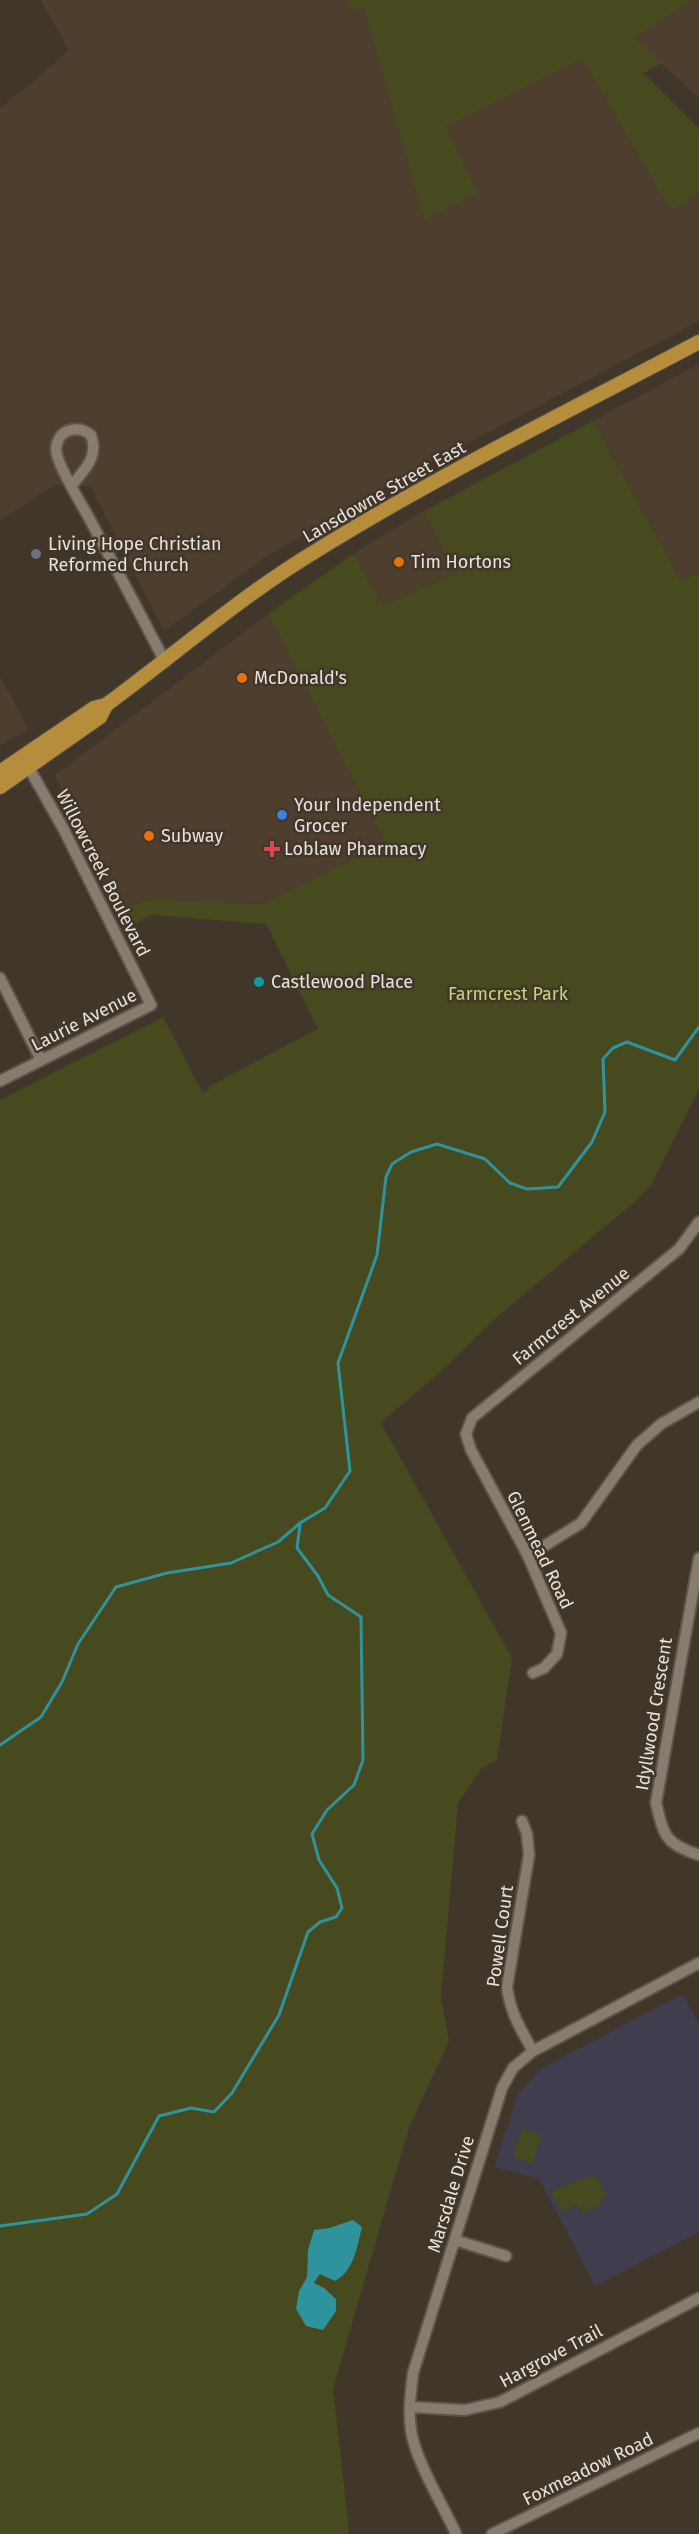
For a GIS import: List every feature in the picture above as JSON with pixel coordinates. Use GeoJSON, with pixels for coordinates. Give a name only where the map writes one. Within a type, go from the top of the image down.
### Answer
{"type":"FeatureCollection","features":[{"type":"Feature","properties":{"kind":"main road","name":"Lansdowne Street East"},"geometry":{"type":"LineString","coordinates":[[0,787],[94,708],[106,705],[272,580],[311,554],[414,494],[699,342]]}},
{"type":"Feature","properties":{"kind":"main road","name":"Lansdowne Street East"},"geometry":{"type":"LineString","coordinates":[[0,772],[26,763]]}},
{"type":"Feature","properties":{"kind":"street"},"geometry":{"type":"LineString","coordinates":[[72,485],[93,457],[95,447],[92,435],[77,428],[66,431],[56,446],[57,456],[72,485],[165,662]]}},
{"type":"Feature","properties":{"kind":"street","name":"Willowcreek Boulevard"},"geometry":{"type":"LineString","coordinates":[[26,763],[64,831],[151,1005]]}},
{"type":"Feature","properties":{"kind":"street"},"geometry":{"type":"LineString","coordinates":[[0,978],[41,1060]]}},
{"type":"Feature","properties":{"kind":"street","name":"Laurie Avenue"},"geometry":{"type":"LineString","coordinates":[[0,1081],[151,1005]]}},
{"type":"Feature","properties":{"kind":"street","name":"Farmcrest Avenue"},"geometry":{"type":"LineString","coordinates":[[466,1434],[472,1418],[679,1249],[699,1222]]}},
{"type":"Feature","properties":{"kind":"street"},"geometry":{"type":"LineString","coordinates":[[528,1556],[581,1522],[637,1445],[661,1424],[699,1402]]}},
{"type":"Feature","properties":{"kind":"street","name":"Glenmead Road"},"geometry":{"type":"LineString","coordinates":[[466,1434],[471,1450],[528,1556],[561,1634],[557,1654],[544,1668],[533,1673]]}},
{"type":"Feature","properties":{"kind":"street","name":"Idyllwood Crescent"},"geometry":{"type":"LineString","coordinates":[[699,1558],[656,1803],[662,1828],[671,1843],[699,1855]]}},
{"type":"Feature","properties":{"kind":"street","name":"Powell Court"},"geometry":{"type":"LineString","coordinates":[[522,1821],[527,1834],[529,1854],[507,1987],[509,2003],[533,2051]]}},
{"type":"Feature","properties":{"kind":"street","name":"Marsdale Drive"},"geometry":{"type":"LineString","coordinates":[[456,2534],[420,2457],[411,2432],[410,2407],[413,2373],[502,2088],[513,2068],[533,2051],[699,1963]]}},
{"type":"Feature","properties":{"kind":"street"},"geometry":{"type":"LineString","coordinates":[[455,2240],[506,2256]]}},
{"type":"Feature","properties":{"kind":"street","name":"Hargrove Trail"},"geometry":{"type":"LineString","coordinates":[[410,2407],[465,2410],[500,2402],[699,2298]]}},
{"type":"Feature","properties":{"kind":"street","name":"Foxmeadow Road"},"geometry":{"type":"LineString","coordinates":[[492,2534],[699,2433]]}},
{"type":"Feature","properties":{"kind":"shaded area"},"geometry":{"type":"Polygon","coordinates":[[[41,0],[347,0],[349,10],[364,8],[424,220],[446,127],[582,59],[671,210],[699,193],[699,321],[383,488],[269,555],[164,631],[90,486],[55,485],[0,520],[0,108],[69,51],[41,0]]]}},
{"type":"Feature","properties":{"kind":"shaded area"},"geometry":{"type":"Polygon","coordinates":[[[693,0],[699,0],[699,98],[633,37],[693,0]]]}},
{"type":"Feature","properties":{"kind":"shaded area"},"geometry":{"type":"Polygon","coordinates":[[[699,364],[699,572],[681,581],[593,421],[699,364]]]}},
{"type":"Feature","properties":{"kind":"shaded area"},"geometry":{"type":"Polygon","coordinates":[[[424,511],[456,571],[384,606],[353,554],[424,511]]]}},
{"type":"Feature","properties":{"kind":"shaded area"},"geometry":{"type":"Polygon","coordinates":[[[268,614],[385,842],[264,904],[152,899],[120,909],[55,775],[268,614]]]}},
{"type":"Feature","properties":{"kind":"shaded area"},"geometry":{"type":"Polygon","coordinates":[[[0,676],[28,729],[0,746],[0,676]]]}},
{"type":"Feature","properties":{"kind":"shaded area"},"geometry":{"type":"Polygon","coordinates":[[[683,1994],[699,2024],[699,2232],[595,2286],[539,2179],[494,2167],[518,2094],[542,2068],[683,1994]]]}},
{"type":"Feature","properties":{"kind":"green space"},"geometry":{"type":"Polygon","coordinates":[[[347,0],[693,0],[634,37],[662,63],[643,73],[699,129],[699,193],[671,211],[582,59],[446,127],[478,193],[424,220],[364,9],[348,10],[347,0]]]}},
{"type":"Feature","properties":{"kind":"green space","name":"Farmcrest Park"},"geometry":{"type":"Polygon","coordinates":[[[593,421],[681,581],[699,572],[699,1089],[651,1185],[638,1199],[497,1317],[448,1365],[381,1423],[512,1658],[497,1760],[482,1768],[458,1803],[441,1997],[449,2041],[409,2128],[333,2389],[348,2534],[0,2534],[0,1100],[163,1017],[203,1093],[209,1090],[208,1087],[318,1029],[266,924],[152,915],[129,926],[120,909],[152,899],[264,904],[385,842],[268,614],[353,554],[384,606],[455,572],[424,511],[593,421]],[[353,2220],[329,2228],[308,2250],[307,2277],[299,2291],[324,2288],[314,2284],[353,2220]]]}},
{"type":"Feature","properties":{"kind":"green space"},"geometry":{"type":"Polygon","coordinates":[[[522,2129],[542,2135],[532,2164],[513,2157],[522,2129]]]}},
{"type":"Feature","properties":{"kind":"green space"},"geometry":{"type":"Polygon","coordinates":[[[593,2175],[601,2183],[605,2193],[599,2206],[583,2213],[575,2203],[570,2209],[562,2212],[551,2192],[593,2175]]]}},
{"type":"Feature","properties":{"kind":"water"},"geometry":{"type":"Polygon","coordinates":[[[353,2220],[362,2227],[351,2265],[335,2281],[320,2274],[314,2283],[324,2288],[336,2299],[336,2311],[323,2330],[306,2326],[296,2309],[299,2291],[307,2277],[308,2250],[314,2230],[353,2220]]]}},
{"type":"Feature","properties":{"kind":"waterway"},"geometry":{"type":"LineString","coordinates":[[0,1745],[41,1717],[62,1682],[78,1644],[116,1587],[167,1573],[231,1563],[278,1542],[300,1523],[325,1508],[350,1471],[338,1363],[377,1255],[386,1177],[392,1164],[411,1152],[437,1144],[485,1159],[510,1183],[527,1189],[558,1187],[592,1142],[605,1112],[603,1059],[613,1048],[627,1042],[675,1060],[699,1027]]}},
{"type":"Feature","properties":{"kind":"waterway"},"geometry":{"type":"LineString","coordinates":[[0,2226],[87,2214],[117,2194],[159,2116],[191,2108],[214,2112],[232,2093],[279,2015],[308,1932],[320,1922],[336,1917],[342,1908],[337,1888],[319,1860],[312,1834],[327,1810],[354,1785],[363,1760],[361,1617],[328,1595],[318,1576],[297,1548],[300,1525]]}},
{"type":"Feature","properties":{"kind":"place","name":"Living Hope Christian Reformed Church"},"geometry":{"type":"Point","coordinates":[36,554]}},
{"type":"Feature","properties":{"kind":"place","name":"Tim Hortons"},"geometry":{"type":"Point","coordinates":[399,562]}},
{"type":"Feature","properties":{"kind":"place","name":"McDonald's"},"geometry":{"type":"Point","coordinates":[242,678]}},
{"type":"Feature","properties":{"kind":"place","name":"Your Independent Grocer"},"geometry":{"type":"Point","coordinates":[282,815]}},
{"type":"Feature","properties":{"kind":"place","name":"Subway"},"geometry":{"type":"Point","coordinates":[149,836]}},
{"type":"Feature","properties":{"kind":"place","name":"Loblaw Pharmacy"},"geometry":{"type":"Point","coordinates":[272,849]}},
{"type":"Feature","properties":{"kind":"place","name":"Castlewood Place"},"geometry":{"type":"Point","coordinates":[259,982]}}]}
